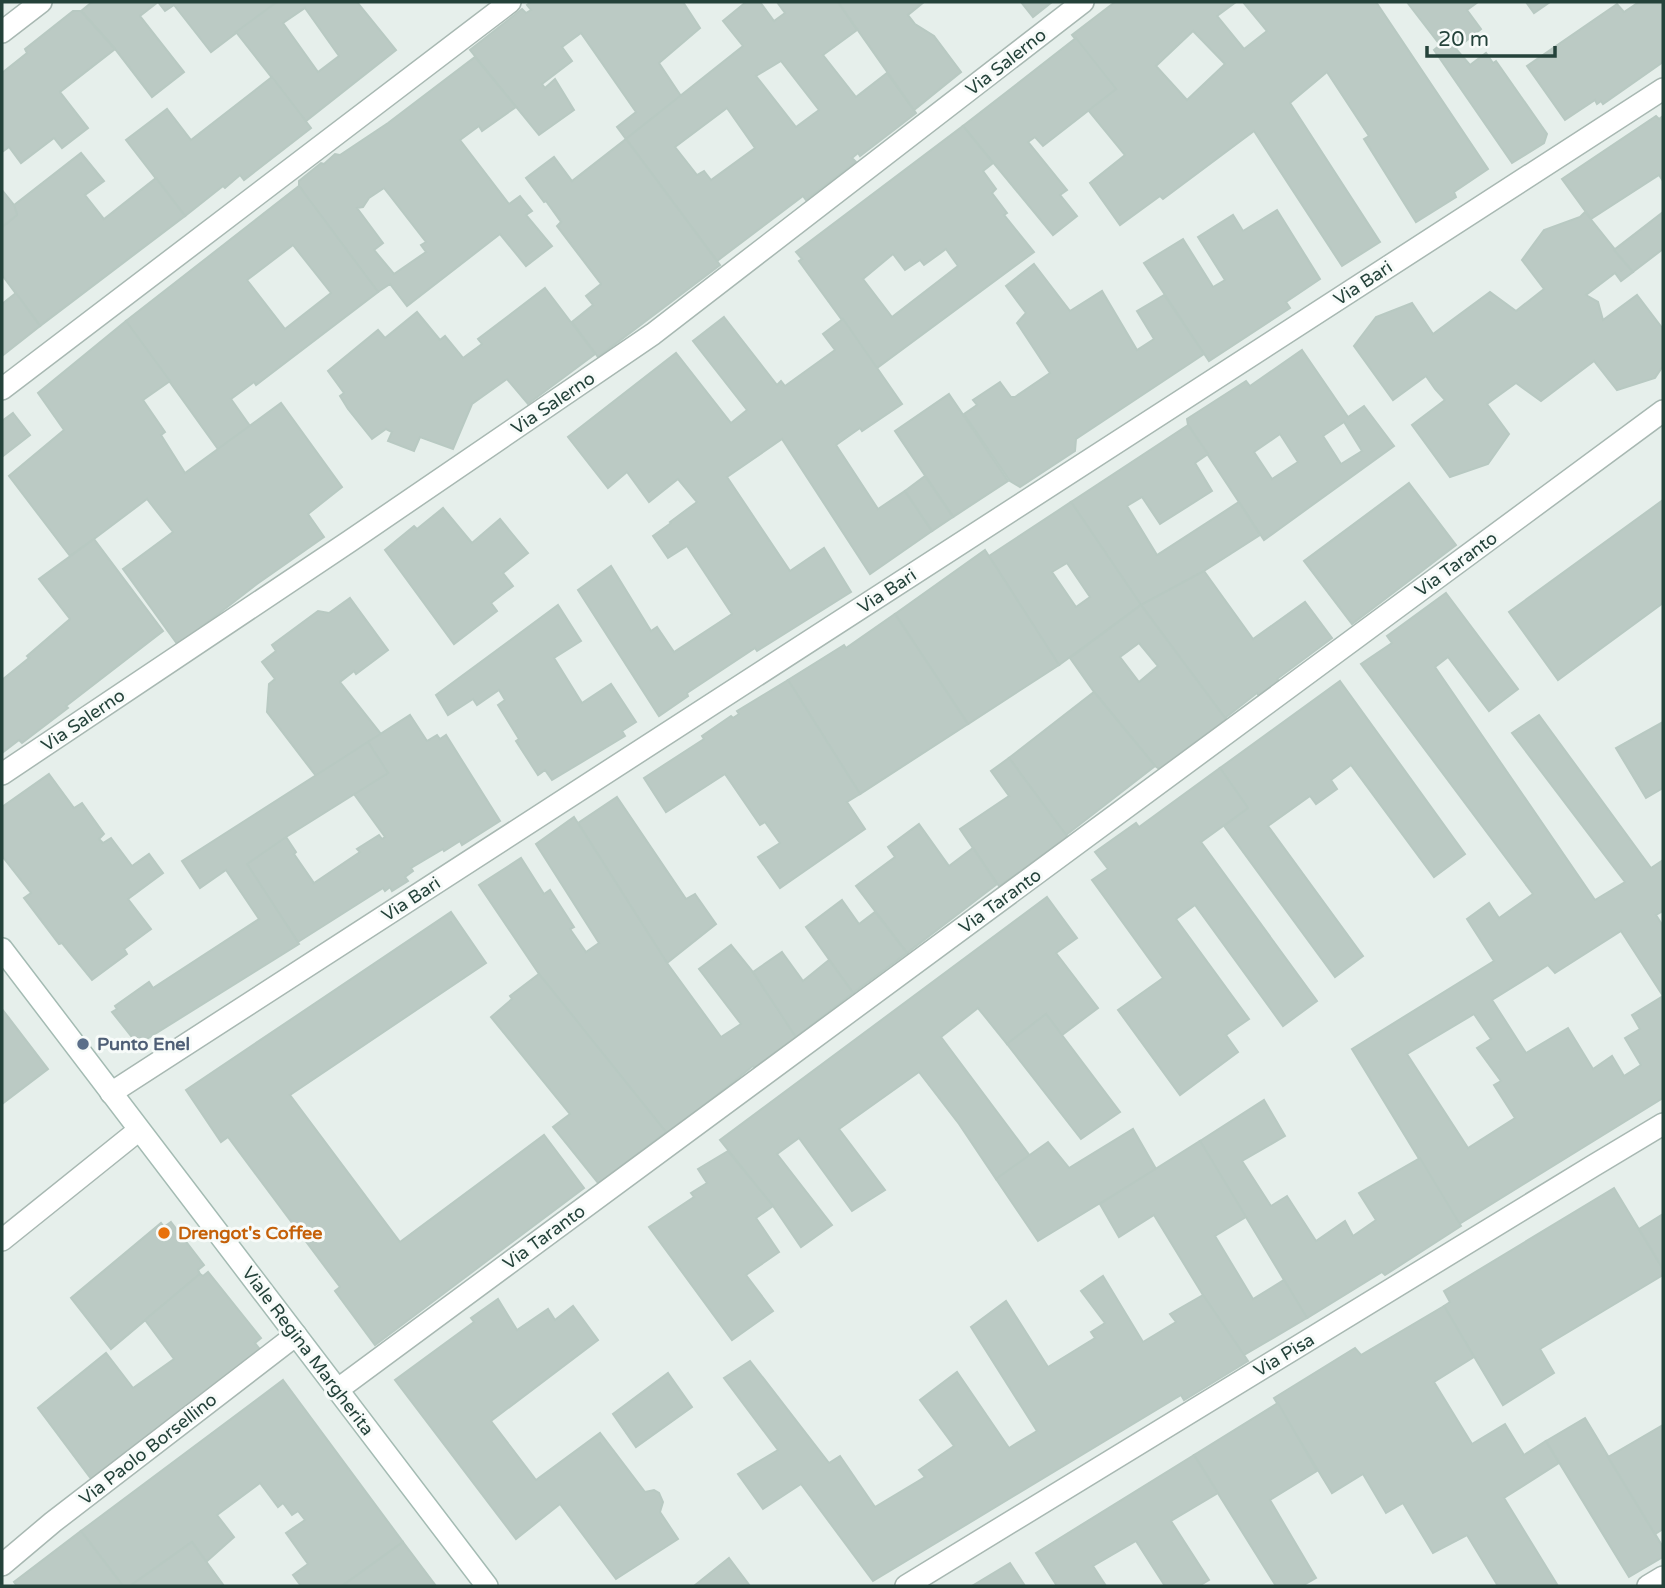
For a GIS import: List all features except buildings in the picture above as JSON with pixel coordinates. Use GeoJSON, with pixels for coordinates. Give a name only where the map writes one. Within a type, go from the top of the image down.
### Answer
{"type":"FeatureCollection","features":[{"type":"Feature","properties":{"kind":"street"},"geometry":{"type":"LineString","coordinates":[[2,32],[15,10],[41,2]]}},
{"type":"Feature","properties":{"kind":"street"},"geometry":{"type":"LineString","coordinates":[[2,389],[510,2]]}},
{"type":"Feature","properties":{"kind":"street","name":"Via Salerno"},"geometry":{"type":"LineString","coordinates":[[2,774],[653,334],[1083,2]]}},
{"type":"Feature","properties":{"kind":"street","name":"Via Bari"},"geometry":{"type":"LineString","coordinates":[[111,1093],[1663,89]]}},
{"type":"Feature","properties":{"kind":"street","name":"Via Taranto"},"geometry":{"type":"LineString","coordinates":[[337,1390],[1663,411]]}},
{"type":"Feature","properties":{"kind":"street","name":"Viale Regina Margherita"},"geometry":{"type":"LineString","coordinates":[[2,949],[487,1586]]}},
{"type":"Feature","properties":{"kind":"street","name":"Via Pisa"},"geometry":{"type":"LineString","coordinates":[[906,1586],[1663,1124]]}},
{"type":"Feature","properties":{"kind":"street"},"geometry":{"type":"LineString","coordinates":[[2,1240],[139,1130]]}},
{"type":"Feature","properties":{"kind":"street","name":"Via Paolo Borsellino"},"geometry":{"type":"LineString","coordinates":[[2,1565],[53,1522],[296,1335]]}},
{"type":"Feature","properties":{"kind":"street"},"geometry":{"type":"LineString","coordinates":[[1648,1586],[1663,1577]]}},
{"type":"Feature","properties":{"kind":"place","name":"Punto Enel"},"geometry":{"type":"Point","coordinates":[83,1044]}},
{"type":"Feature","properties":{"kind":"place","name":"Drengot's Coffee"},"geometry":{"type":"Point","coordinates":[164,1233]}}]}
